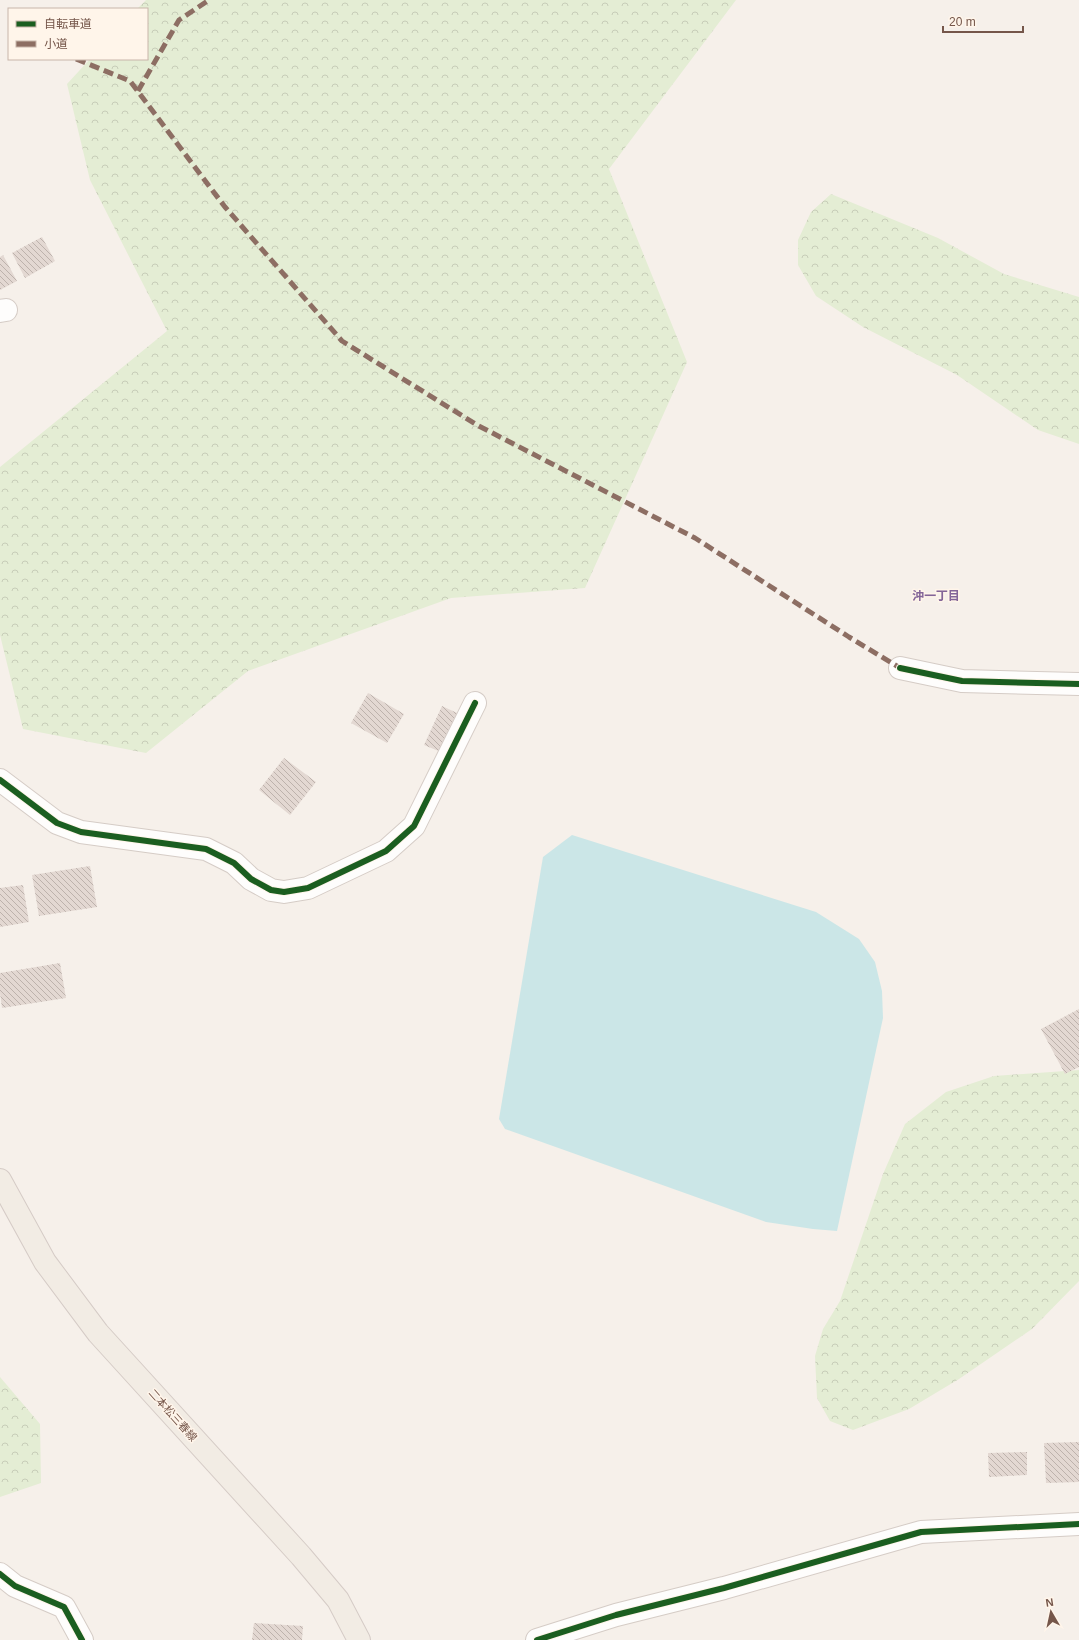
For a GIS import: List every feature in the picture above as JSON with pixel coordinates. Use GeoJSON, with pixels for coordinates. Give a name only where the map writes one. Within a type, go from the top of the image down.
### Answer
{"type":"FeatureCollection","features":[{"type":"Feature","properties":{"kind":"main road","name":"二本松三春線"},"geometry":{"type":"LineString","coordinates":[[0,1180],[45,1262],[98,1333],[301,1556],[338,1600],[359,1640]]}},
{"type":"Feature","properties":{"kind":"street"},"geometry":{"type":"LineString","coordinates":[[900,668],[962,681],[1079,684]]}},
{"type":"Feature","properties":{"kind":"street"},"geometry":{"type":"LineString","coordinates":[[0,780],[57,823],[81,832],[206,849],[234,863],[252,879],[271,890],[284,892],[308,888],[386,851],[414,826],[476,703]]}},
{"type":"Feature","properties":{"kind":"street"},"geometry":{"type":"LineString","coordinates":[[537,1640],[616,1615],[724,1588],[921,1532],[1079,1524]]}},
{"type":"Feature","properties":{"kind":"street"},"geometry":{"type":"LineString","coordinates":[[0,1574],[15,1586],[64,1607],[82,1640]]}},
{"type":"Feature","properties":{"kind":"green space"},"geometry":{"type":"Polygon","coordinates":[[[146,0],[736,0],[609,169],[687,362],[585,588],[451,598],[248,671],[146,753],[23,729],[0,635],[0,467],[167,331],[90,180],[67,84],[89,60],[148,60],[148,8],[138,8],[146,0]]]}},
{"type":"Feature","properties":{"kind":"green space"},"geometry":{"type":"Polygon","coordinates":[[[831,194],[938,238],[1004,274],[1079,297],[1079,444],[1038,430],[957,375],[863,327],[816,296],[798,265],[798,240],[811,212],[831,194]]]}},
{"type":"Feature","properties":{"kind":"green space"},"geometry":{"type":"Polygon","coordinates":[[[1079,1070],[1079,1281],[1032,1329],[959,1379],[909,1409],[853,1430],[830,1421],[817,1398],[815,1356],[823,1329],[840,1301],[883,1174],[905,1124],[946,1092],[994,1076],[1079,1070]]]}},
{"type":"Feature","properties":{"kind":"green space"},"geometry":{"type":"Polygon","coordinates":[[[0,1377],[40,1424],[41,1483],[0,1497],[0,1377]]]}},
{"type":"Feature","properties":{"kind":"water"},"geometry":{"type":"Polygon","coordinates":[[[572,835],[816,912],[859,939],[875,962],[882,991],[883,1018],[837,1231],[766,1222],[505,1129],[499,1119],[543,857],[572,835]]]}},
{"type":"Feature","properties":{"kind":"building"},"geometry":{"type":"Polygon","coordinates":[[[42,237],[55,261],[25,278],[12,253],[42,237]]]}},
{"type":"Feature","properties":{"kind":"building"},"geometry":{"type":"Polygon","coordinates":[[[3,255],[17,281],[0,290],[0,257],[3,255]]]}},
{"type":"Feature","properties":{"kind":"building"},"geometry":{"type":"Polygon","coordinates":[[[368,693],[404,714],[387,743],[351,723],[368,693]]]}},
{"type":"Feature","properties":{"kind":"building"},"geometry":{"type":"Polygon","coordinates":[[[442,706],[470,719],[453,757],[424,745],[442,706]]]}},
{"type":"Feature","properties":{"kind":"building"},"geometry":{"type":"Polygon","coordinates":[[[284,758],[316,782],[290,815],[259,790],[284,758]]]}},
{"type":"Feature","properties":{"kind":"building"},"geometry":{"type":"Polygon","coordinates":[[[90,866],[97,907],[39,916],[32,875],[90,866]]]}},
{"type":"Feature","properties":{"kind":"building"},"geometry":{"type":"Polygon","coordinates":[[[23,885],[29,922],[0,927],[0,888],[23,885]]]}},
{"type":"Feature","properties":{"kind":"building"},"geometry":{"type":"Polygon","coordinates":[[[60,963],[66,998],[2,1008],[0,973],[60,963]]]}},
{"type":"Feature","properties":{"kind":"building"},"geometry":{"type":"Polygon","coordinates":[[[1079,1009],[1079,1067],[1065,1074],[1041,1029],[1079,1009]]]}},
{"type":"Feature","properties":{"kind":"building"},"geometry":{"type":"Polygon","coordinates":[[[1079,1442],[1079,1482],[1046,1483],[1044,1443],[1079,1442]]]}},
{"type":"Feature","properties":{"kind":"building"},"geometry":{"type":"Polygon","coordinates":[[[1027,1452],[1027,1475],[989,1477],[988,1453],[1027,1452]]]}},
{"type":"Feature","properties":{"kind":"building"},"geometry":{"type":"Polygon","coordinates":[[[254,1623],[303,1626],[302,1640],[252,1640],[254,1623]]]}},
{"type":"Feature","properties":{"kind":"marked path"},"geometry":{"type":"LineString","coordinates":[[138,91],[179,20],[209,0]]}},
{"type":"Feature","properties":{"kind":"marked path"},"geometry":{"type":"LineString","coordinates":[[78,60],[130,81],[225,207],[342,341],[477,425],[695,538],[900,668]]}},
{"type":"Feature","properties":{"kind":"cycle path"},"geometry":{"type":"LineString","coordinates":[[900,668],[962,681],[1079,684]]}},
{"type":"Feature","properties":{"kind":"cycle path"},"geometry":{"type":"LineString","coordinates":[[0,780],[57,823],[81,832],[206,849],[234,863],[251,879],[271,890],[284,892],[308,888],[386,851],[414,826],[475,703]]}},
{"type":"Feature","properties":{"kind":"cycle path"},"geometry":{"type":"LineString","coordinates":[[537,1640],[616,1615],[724,1588],[921,1532],[1079,1524]]}},
{"type":"Feature","properties":{"kind":"cycle path"},"geometry":{"type":"LineString","coordinates":[[0,1574],[15,1586],[64,1607],[82,1640]]}},
{"type":"Feature","properties":{"kind":"district","name":"沖一丁目"},"geometry":{"type":"Point","coordinates":[936,596]}}]}
